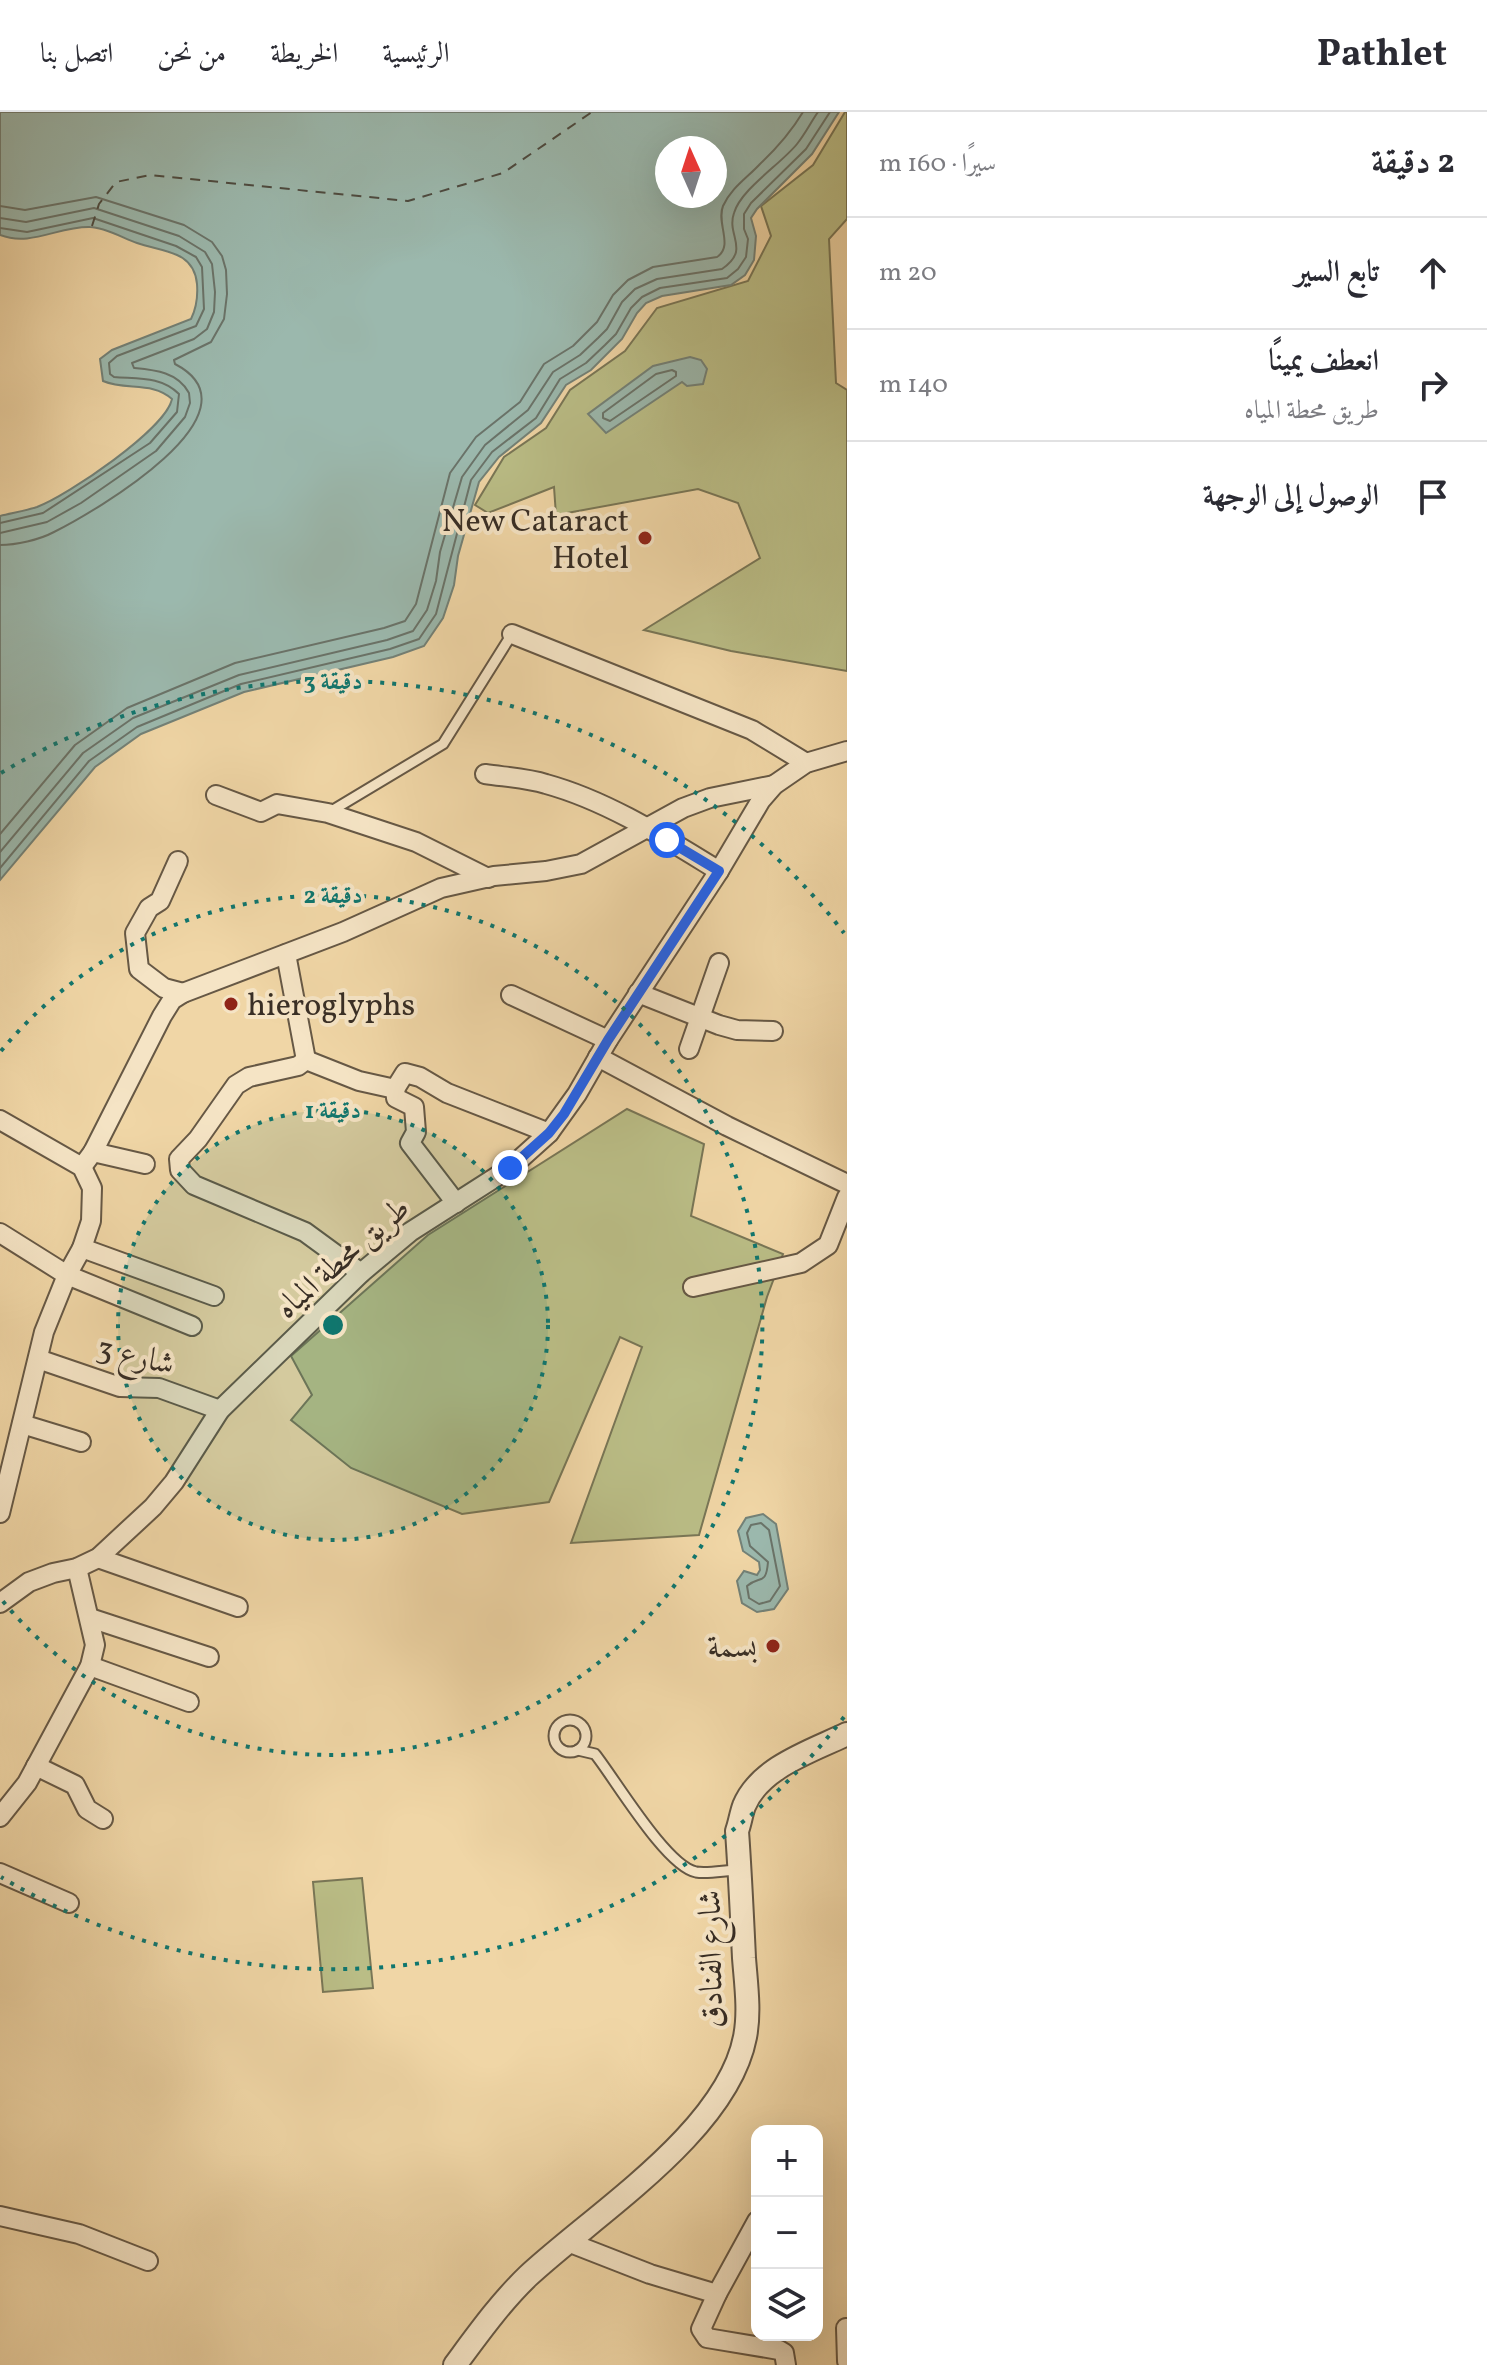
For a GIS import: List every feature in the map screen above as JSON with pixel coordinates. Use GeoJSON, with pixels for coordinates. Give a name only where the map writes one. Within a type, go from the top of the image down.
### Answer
{"type":"FeatureCollection","features":[{"type":"Feature","properties":{"kind":"street"},"geometry":{"type":"LineString","coordinates":[[512,634],[752,730],[806,763]]}},
{"type":"Feature","properties":{"kind":"street","name":"طريق محطة المياه"},"geometry":{"type":"LineString","coordinates":[[0,1603],[29,1582],[77,1568],[98,1558],[153,1507],[174,1482],[220,1410],[361,1273],[410,1232],[510,1168],[549,1133],[719,871],[751,816],[774,785],[806,763],[847,751]]}},
{"type":"Feature","properties":{"kind":"street"},"geometry":{"type":"LineString","coordinates":[[485,774],[545,783],[593,802],[644,827],[719,871]]}},
{"type":"Feature","properties":{"kind":"street"},"geometry":{"type":"LineString","coordinates":[[0,1513],[44,1332],[91,1221],[93,1198],[88,1160],[172,1000],[441,888],[581,864],[683,808],[710,798],[774,785]]}},
{"type":"Feature","properties":{"kind":"street"},"geometry":{"type":"LineString","coordinates":[[216,795],[261,812],[277,804],[328,813],[416,842],[488,878]]}},
{"type":"Feature","properties":{"kind":"street"},"geometry":{"type":"LineString","coordinates":[[178,861],[160,901],[149,908],[135,933],[139,969],[164,988],[183,993]]}},
{"type":"Feature","properties":{"kind":"street"},"geometry":{"type":"LineString","coordinates":[[286,954],[306,1060]]}},
{"type":"Feature","properties":{"kind":"street"},"geometry":{"type":"LineString","coordinates":[[689,1049],[719,963]]}},
{"type":"Feature","properties":{"kind":"street"},"geometry":{"type":"LineString","coordinates":[[638,993],[737,1030],[773,1031]]}},
{"type":"Feature","properties":{"kind":"street"},"geometry":{"type":"LineString","coordinates":[[511,995],[608,1040]]}},
{"type":"Feature","properties":{"kind":"street"},"geometry":{"type":"LineString","coordinates":[[598,1057],[727,1126],[847,1184]]}},
{"type":"Feature","properties":{"kind":"street"},"geometry":{"type":"LineString","coordinates":[[306,1060],[359,1081],[395,1089]]}},
{"type":"Feature","properties":{"kind":"street"},"geometry":{"type":"LineString","coordinates":[[306,1060],[298,1066],[249,1077],[236,1085],[198,1139],[179,1159],[180,1170],[194,1185],[305,1232],[361,1273]]}},
{"type":"Feature","properties":{"kind":"street"},"geometry":{"type":"LineString","coordinates":[[456,1203],[410,1143],[416,1132],[414,1107],[396,1098],[395,1089],[405,1073],[549,1133]]}},
{"type":"Feature","properties":{"kind":"street"},"geometry":{"type":"LineString","coordinates":[[0,1120],[88,1160],[145,1164]]}},
{"type":"Feature","properties":{"kind":"street"},"geometry":{"type":"LineString","coordinates":[[693,1287],[801,1263],[828,1245],[847,1197]]}},
{"type":"Feature","properties":{"kind":"street"},"geometry":{"type":"LineString","coordinates":[[0,1233],[67,1275],[192,1326]]}},
{"type":"Feature","properties":{"kind":"street"},"geometry":{"type":"LineString","coordinates":[[82,1248],[214,1296]]}},
{"type":"Feature","properties":{"kind":"street","name":"شارع 3"},"geometry":{"type":"LineString","coordinates":[[38,1359],[120,1387],[159,1388],[220,1410]]}},
{"type":"Feature","properties":{"kind":"street"},"geometry":{"type":"LineString","coordinates":[[22,1424],[81,1442]]}},
{"type":"Feature","properties":{"kind":"street"},"geometry":{"type":"LineString","coordinates":[[98,1558],[238,1607]]}},
{"type":"Feature","properties":{"kind":"street"},"geometry":{"type":"LineString","coordinates":[[0,1817],[20,1793],[90,1666],[95,1645],[77,1568]]}},
{"type":"Feature","properties":{"kind":"street"},"geometry":{"type":"LineString","coordinates":[[90,1618],[209,1657]]}},
{"type":"Feature","properties":{"kind":"street"},"geometry":{"type":"LineString","coordinates":[[90,1666],[189,1702]]}},
{"type":"Feature","properties":{"kind":"street","name":"شارع الفنادق"},"geometry":{"type":"LineString","coordinates":[[455,2365],[506,2299],[664,2161],[718,2100],[731,2080],[743,2046],[747,2010],[737,1831],[744,1805],[760,1782],[782,1766],[847,1734]]}},
{"type":"Feature","properties":{"kind":"street"},"geometry":{"type":"LineString","coordinates":[[36,1766],[75,1785],[87,1809],[103,1819]]}},
{"type":"Feature","properties":{"kind":"street"},"geometry":{"type":"LineString","coordinates":[[0,1873],[69,1903]]}},
{"type":"Feature","properties":{"kind":"street"},"geometry":{"type":"LineString","coordinates":[[0,2216],[79,2234],[148,2261]]}},
{"type":"Feature","properties":{"kind":"street"},"geometry":{"type":"LineString","coordinates":[[751,2232],[717,2294],[701,2329],[702,2335],[779,2350],[784,2353],[786,2365]]}},
{"type":"Feature","properties":{"kind":"street"},"geometry":{"type":"LineString","coordinates":[[568,2242],[650,2274],[717,2294]]}},
{"type":"Feature","properties":{"kind":"street"},"geometry":{"type":"LineString","coordinates":[[846,2328],[847,2361]]}},
{"type":"Feature","properties":{"kind":"lane"},"geometry":{"type":"LineString","coordinates":[[328,813],[443,744],[512,634]]}},
{"type":"Feature","properties":{"kind":"lane"},"geometry":{"type":"LineString","coordinates":[[578,1750],[595,1754],[652,1834],[685,1867],[694,1872],[739,1870]]}},
{"type":"Feature","properties":{"kind":"green space"},"geometry":{"type":"Polygon","coordinates":[[[845,112],[847,219],[829,239],[836,383],[847,390],[847,671],[731,651],[644,630],[760,558],[738,503],[698,489],[556,515],[554,487],[488,513],[475,505],[504,457],[546,428],[570,390],[625,351],[657,308],[748,281],[771,236],[761,206],[813,165],[845,112]]]}},
{"type":"Feature","properties":{"kind":"green space"},"geometry":{"type":"Polygon","coordinates":[[[627,1109],[704,1144],[691,1216],[783,1254],[767,1297],[699,1535],[571,1543],[642,1347],[620,1337],[549,1502],[462,1514],[351,1468],[291,1420],[312,1395],[291,1356],[428,1235],[627,1109]]]}},
{"type":"Feature","properties":{"kind":"green space"},"geometry":{"type":"Polygon","coordinates":[[[362,1878],[373,1988],[323,1992],[313,1882],[362,1878]]]}},
{"type":"Feature","properties":{"kind":"water"},"geometry":{"type":"Polygon","coordinates":[[[0,112],[839,112],[812,154],[751,218],[756,236],[754,260],[745,275],[731,285],[662,296],[646,303],[622,339],[591,370],[566,385],[541,423],[499,457],[479,482],[443,618],[424,646],[393,657],[244,692],[141,734],[95,767],[0,880],[0,516],[37,507],[70,490],[114,460],[153,427],[172,399],[156,390],[103,381],[100,359],[112,350],[191,319],[197,293],[195,273],[183,258],[101,229],[79,228],[23,239],[0,235],[0,112]]]}},
{"type":"Feature","properties":{"kind":"water"},"geometry":{"type":"Polygon","coordinates":[[[690,357],[701,360],[707,369],[703,384],[687,386],[682,382],[606,433],[588,414],[653,366],[690,357]]]}},
{"type":"Feature","properties":{"kind":"water"},"geometry":{"type":"Polygon","coordinates":[[[763,1514],[776,1524],[788,1589],[774,1609],[757,1612],[742,1603],[737,1581],[744,1571],[757,1575],[759,1562],[743,1551],[738,1531],[746,1518],[763,1514]]]}},
{"type":"Feature","properties":{"kind":"ferry route"},"geometry":{"type":"LineString","coordinates":[[92,226],[99,204],[116,182],[150,175],[408,201],[503,173],[592,112]]}},
{"type":"Feature","properties":{"kind":"place","name":"New Cataract Hotel"},"geometry":{"type":"Point","coordinates":[645,538]}},
{"type":"Feature","properties":{"kind":"place","name":"hieroglyphs"},"geometry":{"type":"Point","coordinates":[231,1004]}},
{"type":"Feature","properties":{"kind":"place","name":"بسمة"},"geometry":{"type":"Point","coordinates":[773,1646]}},
{"type":"Feature","properties":{"kind":"route"},"geometry":{"type":"LineString","coordinates":[[510,1168],[549,1133],[564,1114],[608,1040],[719,871],[667,840]]}}]}
